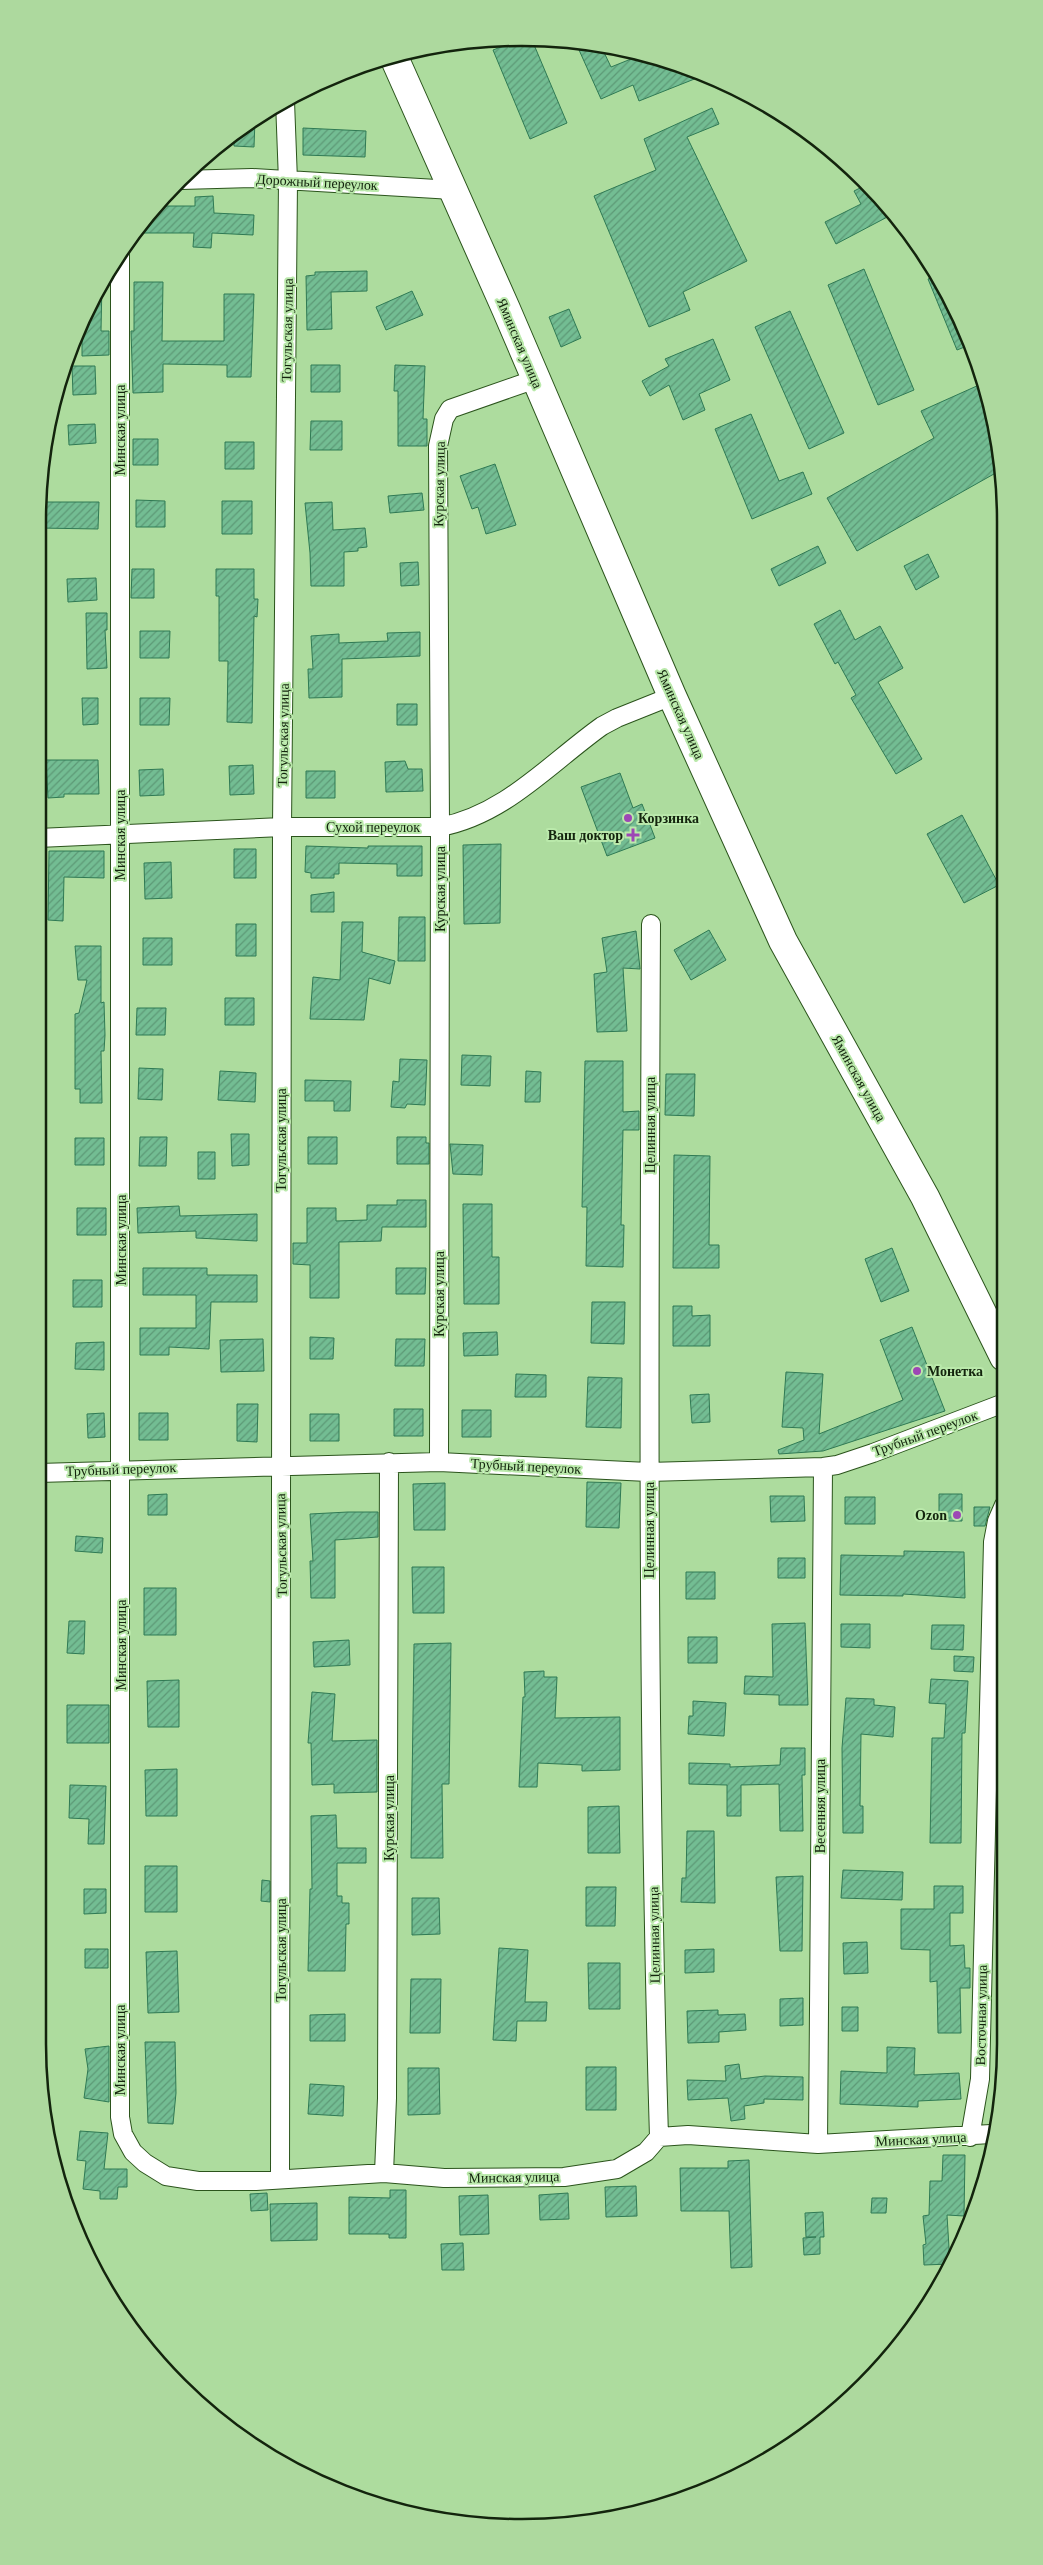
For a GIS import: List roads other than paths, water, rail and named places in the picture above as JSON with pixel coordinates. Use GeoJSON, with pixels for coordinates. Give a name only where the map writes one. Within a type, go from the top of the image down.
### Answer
{"type":"FeatureCollection","features":[{"type":"Feature","properties":{"kind":"main road","name":"Яминская улица"},"geometry":{"type":"LineString","coordinates":[[396,63],[536,379],[672,696],[786,946],[924,1197],[997,1343]]}},
{"type":"Feature","properties":{"kind":"street","name":"Тогульская улица"},"geometry":{"type":"LineString","coordinates":[[280,2178],[282,827],[288,180],[285,109]]}},
{"type":"Feature","properties":{"kind":"street","name":"Дорожный переулок"},"geometry":{"type":"LineString","coordinates":[[191,180],[252,178],[453,190]]}},
{"type":"Feature","properties":{"kind":"street","name":"Минская улица"},"geometry":{"type":"LineString","coordinates":[[120,267],[120,2117],[123,2134],[134,2152],[156,2171],[166,2176],[198,2181],[384,2173],[444,2178],[573,2176],[617,2169],[646,2152],[660,2137],[688,2135],[818,2144],[970,2137],[988,2134]]}},
{"type":"Feature","properties":{"kind":"street","name":"Курская улица"},"geometry":{"type":"LineString","coordinates":[[438,1462],[440,827],[438,446],[444,418],[450,410],[536,379]]}},
{"type":"Feature","properties":{"kind":"street","name":"Сухой переулок"},"geometry":{"type":"LineString","coordinates":[[46,838],[282,827],[440,827],[454,825],[520,791],[602,726],[672,696]]}},
{"type":"Feature","properties":{"kind":"street","name":"Целинная улица"},"geometry":{"type":"LineString","coordinates":[[651,924],[648,1472],[651,1825],[660,2137]]}},
{"type":"Feature","properties":{"kind":"street","name":"Трубный переулок"},"geometry":{"type":"LineString","coordinates":[[46,1473],[389,1462],[438,1462],[648,1472],[822,1467],[837,1465],[997,1406]]}},
{"type":"Feature","properties":{"kind":"street","name":"Курская улица"},"geometry":{"type":"LineString","coordinates":[[384,2173],[387,2098],[389,1462]]}},
{"type":"Feature","properties":{"kind":"street","name":"Весенняя улица"},"geometry":{"type":"LineString","coordinates":[[818,2144],[822,1467]]}},
{"type":"Feature","properties":{"kind":"street","name":"Восточная улица"},"geometry":{"type":"LineString","coordinates":[[970,2137],[980,2078],[994,1542],[997,1526]]}},
{"type":"Feature","properties":{"kind":"place","name":"Корзинка"},"geometry":{"type":"Point","coordinates":[628,818]}},
{"type":"Feature","properties":{"kind":"place","name":"Ваш доктор"},"geometry":{"type":"Point","coordinates":[633,835]}},
{"type":"Feature","properties":{"kind":"place","name":"Монетка"},"geometry":{"type":"Point","coordinates":[917,1371]}},
{"type":"Feature","properties":{"kind":"place","name":"Ozon"},"geometry":{"type":"Point","coordinates":[957,1515]}}]}
